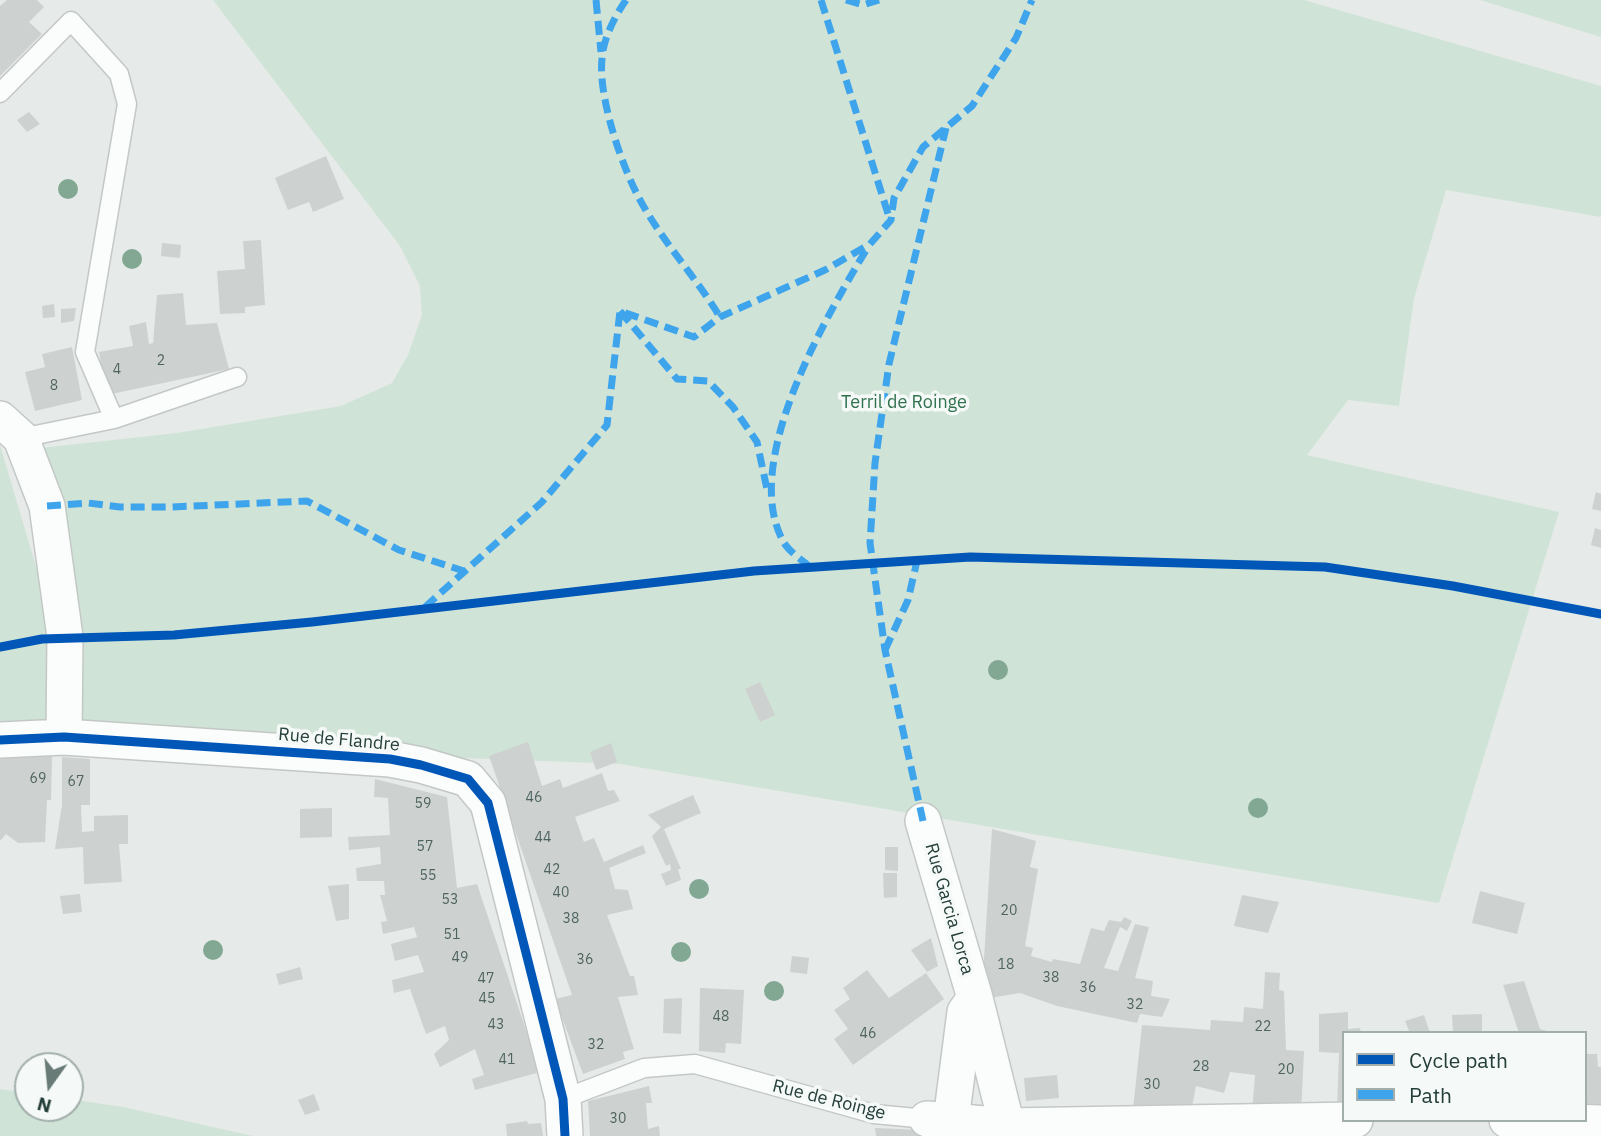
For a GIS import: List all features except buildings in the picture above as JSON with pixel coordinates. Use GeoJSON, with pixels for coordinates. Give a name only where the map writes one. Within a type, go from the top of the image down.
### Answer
{"type":"FeatureCollection","features":[{"type":"Feature","properties":{"kind":"street"},"geometry":{"type":"LineString","coordinates":[[11,429],[47,506],[52,535],[65,637],[64,737]]}},
{"type":"Feature","properties":{"kind":"street","name":"Rue de Flandre"},"geometry":{"type":"LineString","coordinates":[[0,740],[64,737],[390,759],[468,779],[488,803],[563,1099],[565,1136]]}},
{"type":"Feature","properties":{"kind":"street","name":"Rue Garcia Lorca"},"geometry":{"type":"LineString","coordinates":[[923,821],[975,998],[1007,1126]]}},
{"type":"Feature","properties":{"kind":"street","name":"Rue Garcia Lorca"},"geometry":{"type":"LineString","coordinates":[[942,1125],[965,1012],[975,998]]}},
{"type":"Feature","properties":{"kind":"street","name":"Rue de Roinge"},"geometry":{"type":"LineString","coordinates":[[942,1125],[1342,1120]]}},
{"type":"Feature","properties":{"kind":"street"},"geometry":{"type":"LineString","coordinates":[[1570,1122],[1601,1123]]}},
{"type":"Feature","properties":{"kind":"lane"},"geometry":{"type":"LineString","coordinates":[[0,93],[71,21],[119,74],[127,104],[85,352],[114,419]]}},
{"type":"Feature","properties":{"kind":"lane"},"geometry":{"type":"LineString","coordinates":[[11,429],[114,419],[237,377]]}},
{"type":"Feature","properties":{"kind":"lane","name":"Rue de Roinge"},"geometry":{"type":"LineString","coordinates":[[563,1099],[643,1068],[695,1065],[874,1114],[942,1125]]}},
{"type":"Feature","properties":{"kind":"green space","name":"Terril de Roinge"},"geometry":{"type":"Polygon","coordinates":[[[213,0],[1304,0],[1601,86],[1601,217],[1446,190],[1414,298],[1399,406],[1348,400],[1307,455],[1559,512],[1439,903],[620,764],[0,740],[0,445],[66,668],[70,630],[13,451],[177,433],[341,406],[392,383],[408,355],[422,315],[420,286],[400,246],[213,0]]]}},
{"type":"Feature","properties":{"kind":"green space"},"geometry":{"type":"Polygon","coordinates":[[[1480,0],[1601,0],[1601,37],[1480,0]]]}},
{"type":"Feature","properties":{"kind":"green space"},"geometry":{"type":"Polygon","coordinates":[[[0,1089],[14,1091],[14,1122],[84,1122],[84,1101],[123,1107],[253,1136],[0,1136],[0,1089]]]}},
{"type":"Feature","properties":{"kind":"marked path"},"geometry":{"type":"LineString","coordinates":[[596,0],[601,52]]}},
{"type":"Feature","properties":{"kind":"marked path"},"geometry":{"type":"LineString","coordinates":[[626,0],[610,28],[602,59],[604,92],[612,130],[632,184],[648,213],[720,317]]}},
{"type":"Feature","properties":{"kind":"marked path"},"geometry":{"type":"LineString","coordinates":[[821,0],[889,217]]}},
{"type":"Feature","properties":{"kind":"marked path"},"geometry":{"type":"LineString","coordinates":[[846,0],[863,5],[879,0]]}},
{"type":"Feature","properties":{"kind":"marked path"},"geometry":{"type":"LineString","coordinates":[[425,607],[542,502],[607,425],[620,311],[694,337],[720,317],[825,270],[870,244],[891,220],[894,198],[923,147],[972,106],[1016,38],[1032,0]]}},
{"type":"Feature","properties":{"kind":"marked path"},"geometry":{"type":"LineString","coordinates":[[923,821],[885,650],[870,543],[875,463],[889,364],[946,128]]}},
{"type":"Feature","properties":{"kind":"marked path"},"geometry":{"type":"LineString","coordinates":[[810,567],[783,541],[773,508],[772,471],[780,431],[794,390],[831,311],[868,247]]}},
{"type":"Feature","properties":{"kind":"marked path"},"geometry":{"type":"LineString","coordinates":[[620,311],[677,379],[708,381],[733,407],[757,442],[768,494]]}},
{"type":"Feature","properties":{"kind":"marked path"},"geometry":{"type":"LineString","coordinates":[[47,506],[88,503],[120,507],[172,507],[307,501],[399,550],[464,571]]}},
{"type":"Feature","properties":{"kind":"marked path"},"geometry":{"type":"LineString","coordinates":[[885,650],[908,600],[917,561]]}},
{"type":"Feature","properties":{"kind":"cycle path"},"geometry":{"type":"LineString","coordinates":[[0,647],[42,639],[174,635],[312,622],[754,571],[970,557],[1325,567],[1453,586],[1601,614]]}},
{"type":"Feature","properties":{"kind":"cycle path"},"geometry":{"type":"LineString","coordinates":[[0,740],[64,737],[390,759],[468,779],[488,803],[563,1099],[565,1136]]}}]}
